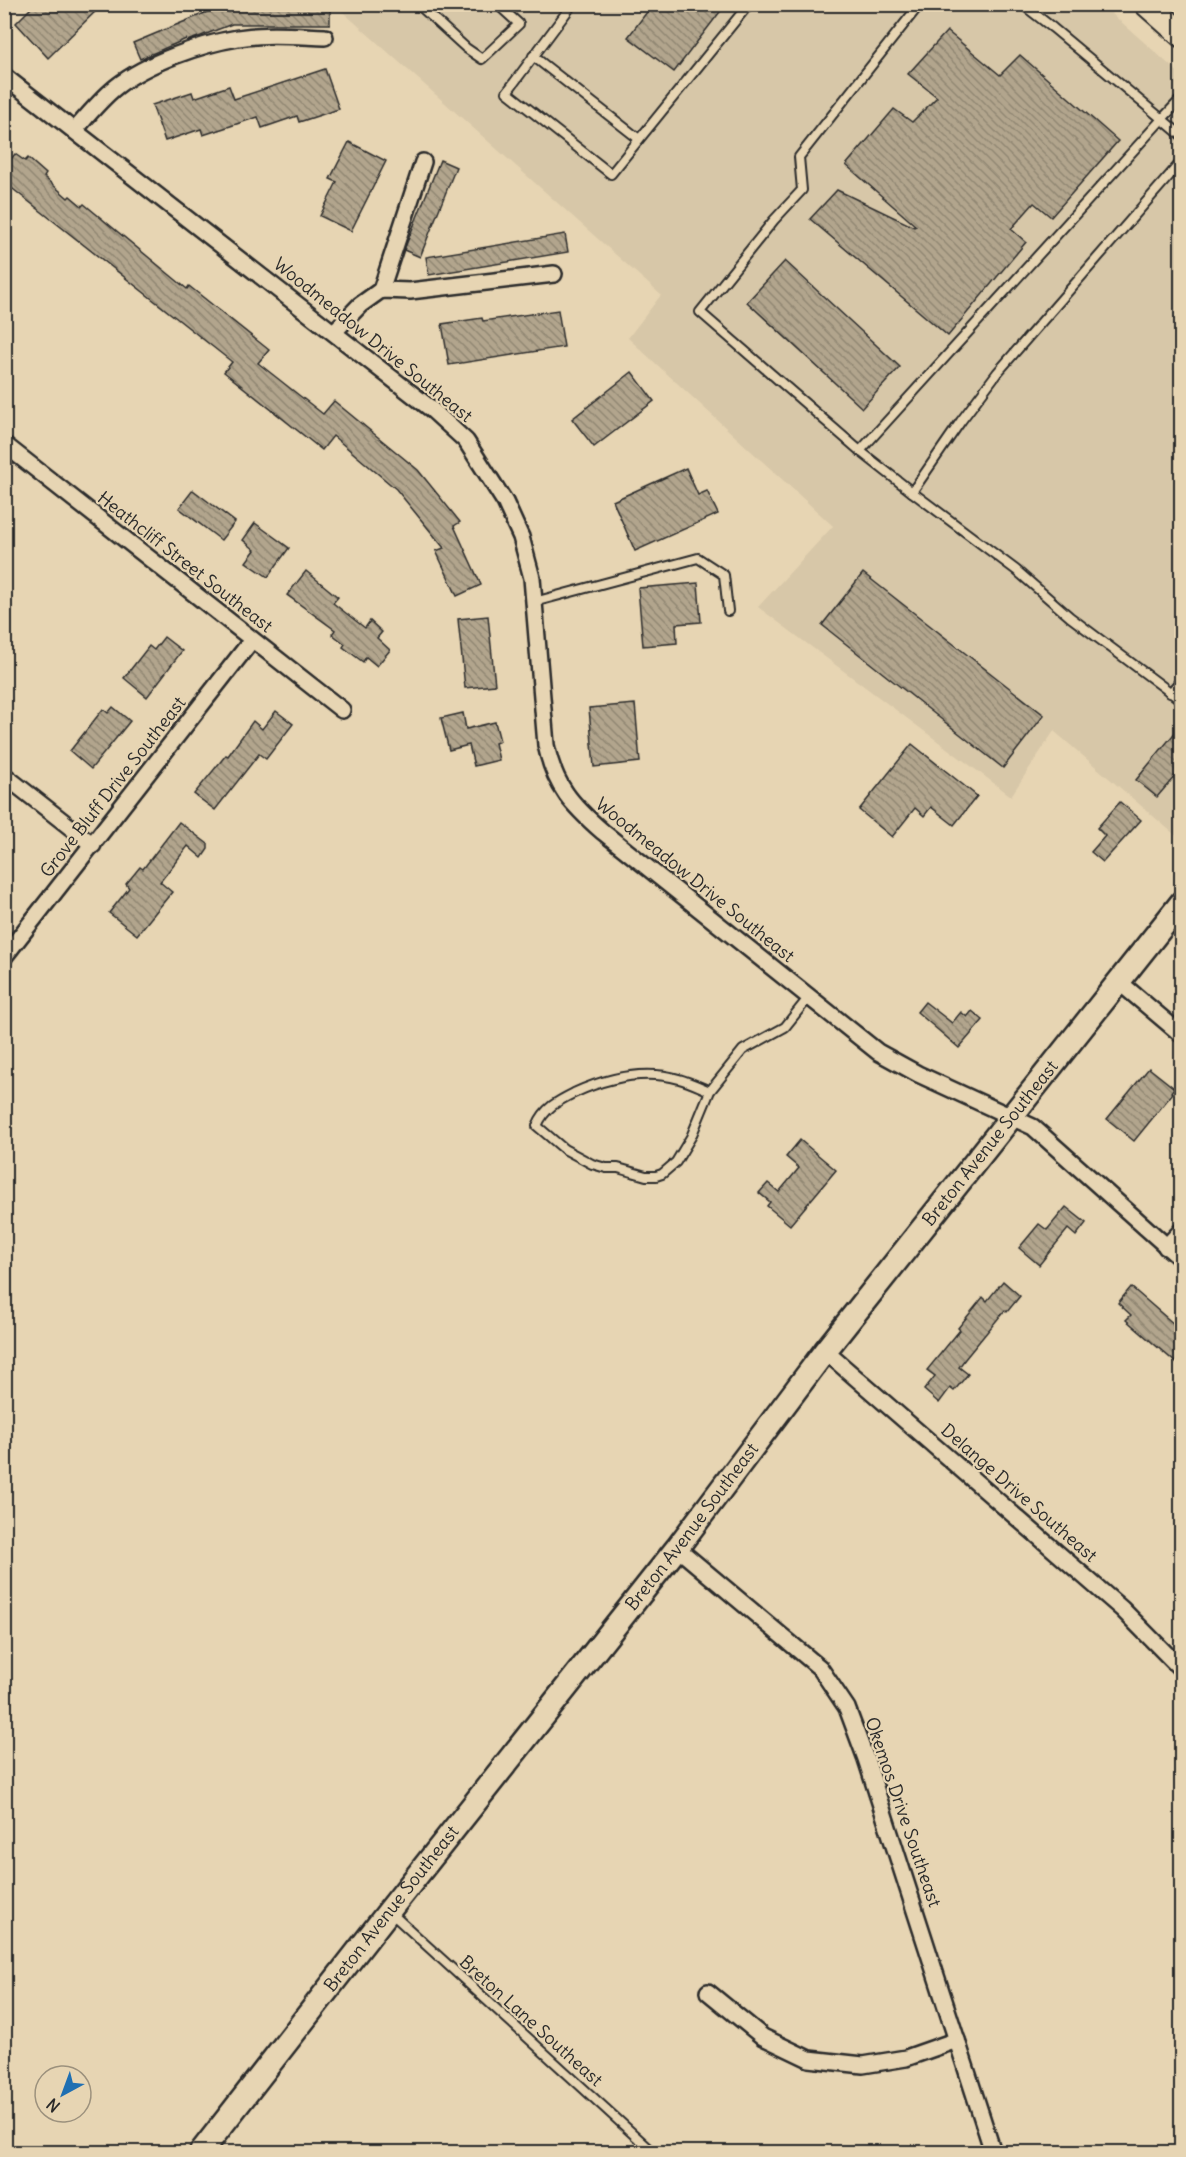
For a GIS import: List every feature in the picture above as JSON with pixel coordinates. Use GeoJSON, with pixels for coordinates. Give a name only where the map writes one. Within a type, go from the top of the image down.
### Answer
{"type":"FeatureCollection","features":[{"type":"Feature","properties":{"kind":"main road"},"geometry":{"type":"LineString","coordinates":[[1147,4],[1182,35]]}},
{"type":"Feature","properties":{"kind":"main road","name":"Breton Avenue Southeast"},"geometry":{"type":"LineString","coordinates":[[201,2152],[677,1548],[825,1352],[1182,902]]}},
{"type":"Feature","properties":{"kind":"street"},"geometry":{"type":"LineString","coordinates":[[75,130],[116,87],[147,66],[239,37],[277,35],[325,37]]}},
{"type":"Feature","properties":{"kind":"street","name":"Woodmeadow Drive Southeast"},"geometry":{"type":"LineString","coordinates":[[4,76],[334,332],[430,408],[466,441],[505,502],[521,537],[532,578],[546,745],[551,767],[562,789],[575,807],[603,832],[878,1052],[975,1101],[1033,1126],[1182,1260]]}},
{"type":"Feature","properties":{"kind":"street"},"geometry":{"type":"LineString","coordinates":[[381,290],[423,162]]}},
{"type":"Feature","properties":{"kind":"street"},"geometry":{"type":"LineString","coordinates":[[334,332],[360,304],[381,290],[410,291],[554,274]]}},
{"type":"Feature","properties":{"kind":"street","name":"Heathcliff Street Southeast"},"geometry":{"type":"LineString","coordinates":[[4,444],[342,710]]}},
{"type":"Feature","properties":{"kind":"street","name":"Grove Bluff Drive Southeast"},"geometry":{"type":"LineString","coordinates":[[4,957],[252,639]]}},
{"type":"Feature","properties":{"kind":"street"},"geometry":{"type":"LineString","coordinates":[[4,775],[93,845]]}},
{"type":"Feature","properties":{"kind":"street"},"geometry":{"type":"LineString","coordinates":[[1119,981],[1182,1035]]}},
{"type":"Feature","properties":{"kind":"street"},"geometry":{"type":"LineString","coordinates":[[1166,1247],[1182,1230]]}},
{"type":"Feature","properties":{"kind":"street","name":"Delange Drive Southeast"},"geometry":{"type":"LineString","coordinates":[[825,1352],[1122,1609],[1182,1670]]}},
{"type":"Feature","properties":{"kind":"street","name":"Okemos Drive Southeast"},"geometry":{"type":"LineString","coordinates":[[677,1548],[820,1668],[847,1708],[866,1759],[993,2152]]}},
{"type":"Feature","properties":{"kind":"street"},"geometry":{"type":"LineString","coordinates":[[708,1992],[763,2037],[809,2059],[863,2065],[906,2058],[957,2040]]}},
{"type":"Feature","properties":{"kind":"lane"},"geometry":{"type":"LineString","coordinates":[[419,5],[465,48],[482,59],[519,24],[496,4]]}},
{"type":"Feature","properties":{"kind":"lane"},"geometry":{"type":"LineString","coordinates":[[568,4],[569,9],[507,92],[611,174],[749,4]]}},
{"type":"Feature","properties":{"kind":"lane"},"geometry":{"type":"LineString","coordinates":[[920,4],[799,157],[802,190],[774,220],[700,312],[860,451],[1016,570],[1070,617],[1182,701]]}},
{"type":"Feature","properties":{"kind":"lane"},"geometry":{"type":"LineString","coordinates":[[1022,4],[1182,136]]}},
{"type":"Feature","properties":{"kind":"lane"},"geometry":{"type":"LineString","coordinates":[[533,56],[639,139]]}},
{"type":"Feature","properties":{"kind":"lane"},"geometry":{"type":"LineString","coordinates":[[860,451],[1182,98]]}},
{"type":"Feature","properties":{"kind":"lane"},"geometry":{"type":"LineString","coordinates":[[912,492],[997,373],[1182,161]]}},
{"type":"Feature","properties":{"kind":"lane"},"geometry":{"type":"LineString","coordinates":[[534,602],[698,558],[724,575],[728,611]]}},
{"type":"Feature","properties":{"kind":"lane"},"geometry":{"type":"LineString","coordinates":[[1170,693],[1182,679]]}},
{"type":"Feature","properties":{"kind":"lane"},"geometry":{"type":"LineString","coordinates":[[710,1091],[680,1079],[650,1075],[621,1077],[596,1083],[557,1101],[542,1113],[537,1126],[564,1149],[592,1164],[656,1176],[662,1174],[676,1162],[691,1137],[710,1091],[743,1050],[785,1027],[809,997]]}},
{"type":"Feature","properties":{"kind":"lane","name":"Breton Lane Southeast"},"geometry":{"type":"LineString","coordinates":[[389,1911],[653,2152]]}},
{"type":"Feature","properties":{"kind":"shaded area"},"geometry":{"type":"Polygon","coordinates":[[[335,5],[1102,5],[1181,75],[1181,840],[1054,731],[1011,796],[758,607],[833,526],[628,338],[661,295],[335,5]]]}},
{"type":"Feature","properties":{"kind":"building"},"geometry":{"type":"Polygon","coordinates":[[[35,4],[103,4],[48,58],[16,23],[35,4]]]}},
{"type":"Feature","properties":{"kind":"building"},"geometry":{"type":"Polygon","coordinates":[[[653,4],[726,4],[674,72],[628,37],[653,4]]]}},
{"type":"Feature","properties":{"kind":"building"},"geometry":{"type":"Polygon","coordinates":[[[224,5],[330,5],[330,24],[232,24],[187,41],[186,39],[140,59],[133,43],[224,5]]]}},
{"type":"Feature","properties":{"kind":"building"},"geometry":{"type":"Polygon","coordinates":[[[947,31],[1000,75],[1020,55],[1118,141],[1051,217],[1034,203],[1011,229],[1026,242],[948,336],[810,219],[837,190],[916,226],[846,165],[894,109],[912,122],[937,97],[908,74],[947,31]]]}},
{"type":"Feature","properties":{"kind":"building"},"geometry":{"type":"Polygon","coordinates":[[[325,69],[339,109],[299,122],[297,116],[262,128],[258,117],[203,135],[201,129],[165,141],[152,105],[192,92],[194,98],[229,86],[234,99],[325,69]]]}},
{"type":"Feature","properties":{"kind":"building"},"geometry":{"type":"Polygon","coordinates":[[[349,142],[386,161],[351,231],[320,216],[337,182],[330,179],[349,142]]]}},
{"type":"Feature","properties":{"kind":"building"},"geometry":{"type":"Polygon","coordinates":[[[15,154],[25,161],[28,158],[46,174],[44,177],[68,198],[70,196],[82,206],[84,204],[187,289],[189,286],[269,350],[258,363],[300,396],[323,414],[334,401],[418,470],[460,522],[454,526],[481,585],[457,596],[436,551],[444,548],[396,489],[333,436],[322,450],[224,372],[232,362],[4,182],[4,167],[15,154]]]}},
{"type":"Feature","properties":{"kind":"building"},"geometry":{"type":"Polygon","coordinates":[[[440,160],[456,167],[420,257],[404,250],[440,160]]]}},
{"type":"Feature","properties":{"kind":"building"},"geometry":{"type":"Polygon","coordinates":[[[565,234],[568,252],[429,275],[426,257],[565,234]]]}},
{"type":"Feature","properties":{"kind":"building"},"geometry":{"type":"Polygon","coordinates":[[[785,261],[900,367],[862,408],[747,302],[785,261]]]}},
{"type":"Feature","properties":{"kind":"building"},"geometry":{"type":"Polygon","coordinates":[[[558,310],[564,347],[449,365],[442,324],[482,318],[483,321],[558,310]]]}},
{"type":"Feature","properties":{"kind":"building"},"geometry":{"type":"Polygon","coordinates":[[[632,372],[654,401],[594,447],[572,419],[632,372]]]}},
{"type":"Feature","properties":{"kind":"building"},"geometry":{"type":"Polygon","coordinates":[[[686,468],[698,495],[707,491],[718,514],[635,551],[613,501],[686,468]]]}},
{"type":"Feature","properties":{"kind":"building"},"geometry":{"type":"Polygon","coordinates":[[[193,490],[235,522],[221,540],[179,508],[193,490]]]}},
{"type":"Feature","properties":{"kind":"building"},"geometry":{"type":"Polygon","coordinates":[[[255,523],[289,548],[268,577],[246,562],[255,550],[243,540],[255,523]]]}},
{"type":"Feature","properties":{"kind":"building"},"geometry":{"type":"Polygon","coordinates":[[[306,571],[338,597],[333,603],[365,628],[370,621],[382,632],[377,638],[390,650],[377,666],[366,657],[363,662],[343,647],[345,644],[332,634],[335,630],[287,595],[306,571]]]}},
{"type":"Feature","properties":{"kind":"building"},"geometry":{"type":"Polygon","coordinates":[[[863,573],[1044,715],[1003,768],[822,625],[863,573]]]}},
{"type":"Feature","properties":{"kind":"building"},"geometry":{"type":"Polygon","coordinates":[[[698,583],[701,622],[676,624],[677,643],[643,646],[638,588],[698,583]]]}},
{"type":"Feature","properties":{"kind":"building"},"geometry":{"type":"Polygon","coordinates":[[[488,616],[495,685],[465,688],[458,619],[488,616]]]}},
{"type":"Feature","properties":{"kind":"building"},"geometry":{"type":"Polygon","coordinates":[[[164,637],[182,651],[147,697],[124,678],[149,646],[154,650],[164,637]]]}},
{"type":"Feature","properties":{"kind":"building"},"geometry":{"type":"Polygon","coordinates":[[[635,704],[640,762],[594,767],[589,708],[635,704]]]}},
{"type":"Feature","properties":{"kind":"building"},"geometry":{"type":"Polygon","coordinates":[[[113,707],[130,721],[91,769],[70,751],[103,709],[108,713],[113,707]]]}},
{"type":"Feature","properties":{"kind":"building"},"geometry":{"type":"Polygon","coordinates":[[[276,711],[293,724],[266,759],[259,754],[215,810],[194,794],[226,755],[228,756],[253,721],[262,729],[276,711]]]}},
{"type":"Feature","properties":{"kind":"building"},"geometry":{"type":"Polygon","coordinates":[[[463,713],[466,729],[495,722],[500,741],[495,743],[499,760],[474,766],[469,745],[449,750],[441,718],[463,713]]]}},
{"type":"Feature","properties":{"kind":"building"},"geometry":{"type":"Polygon","coordinates":[[[1182,724],[1182,768],[1157,797],[1136,780],[1182,724]]]}},
{"type":"Feature","properties":{"kind":"building"},"geometry":{"type":"Polygon","coordinates":[[[912,744],[977,796],[954,825],[931,807],[924,816],[915,808],[892,837],[859,810],[912,744]]]}},
{"type":"Feature","properties":{"kind":"building"},"geometry":{"type":"Polygon","coordinates":[[[1120,802],[1141,820],[1103,862],[1091,852],[1105,836],[1097,828],[1120,802]]]}},
{"type":"Feature","properties":{"kind":"building"},"geometry":{"type":"Polygon","coordinates":[[[179,822],[208,844],[208,849],[202,858],[188,846],[160,882],[172,892],[137,935],[109,913],[129,888],[126,884],[140,867],[143,869],[179,822]]]}},
{"type":"Feature","properties":{"kind":"building"},"geometry":{"type":"Polygon","coordinates":[[[925,1002],[952,1023],[961,1012],[967,1017],[972,1011],[983,1020],[959,1048],[917,1012],[925,1002]]]}},
{"type":"Feature","properties":{"kind":"building"},"geometry":{"type":"Polygon","coordinates":[[[1149,1068],[1174,1088],[1171,1092],[1173,1093],[1134,1141],[1107,1119],[1149,1068]]]}},
{"type":"Feature","properties":{"kind":"building"},"geometry":{"type":"Polygon","coordinates":[[[800,1140],[836,1170],[790,1225],[767,1206],[770,1202],[759,1193],[768,1183],[779,1192],[799,1168],[786,1157],[800,1140]]]}},
{"type":"Feature","properties":{"kind":"building"},"geometry":{"type":"Polygon","coordinates":[[[1066,1207],[1086,1223],[1076,1236],[1068,1229],[1039,1265],[1019,1248],[1039,1224],[1047,1230],[1066,1207]]]}},
{"type":"Feature","properties":{"kind":"building"},"geometry":{"type":"Polygon","coordinates":[[[1003,1281],[1020,1296],[1007,1312],[1005,1310],[965,1359],[959,1367],[968,1374],[954,1391],[950,1388],[939,1403],[924,1390],[935,1376],[927,1370],[960,1330],[958,1328],[983,1297],[987,1301],[1003,1281]]]}},
{"type":"Feature","properties":{"kind":"building"},"geometry":{"type":"Polygon","coordinates":[[[1131,1287],[1182,1331],[1182,1368],[1126,1320],[1131,1315],[1118,1303],[1131,1287]]]}}]}
